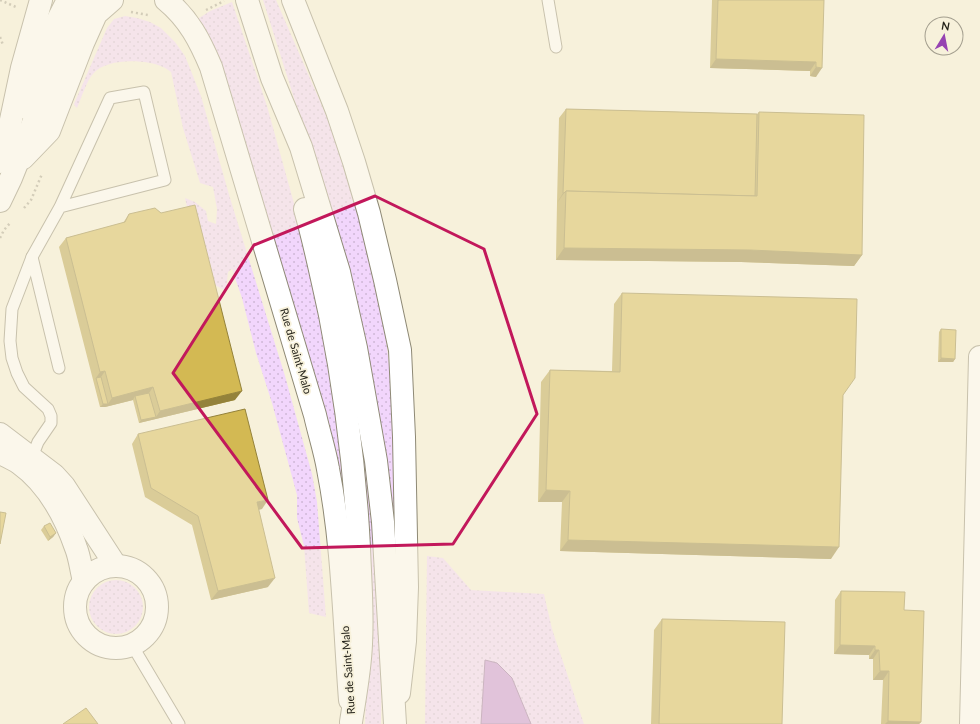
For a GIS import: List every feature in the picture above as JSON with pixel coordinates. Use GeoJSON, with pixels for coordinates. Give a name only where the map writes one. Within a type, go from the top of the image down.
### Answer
{"type":"FeatureCollection","features":[{"type":"Feature","properties":{"kind":"main road"},"geometry":{"type":"LineString","coordinates":[[0,201],[11,178],[8,163],[8,134],[22,68],[41,0]]}},
{"type":"Feature","properties":{"kind":"main road"},"geometry":{"type":"LineString","coordinates":[[8,163],[48,39],[68,0]]}},
{"type":"Feature","properties":{"kind":"main road"},"geometry":{"type":"LineString","coordinates":[[8,163],[68,36],[82,10],[96,0]]}},
{"type":"Feature","properties":{"kind":"main road"},"geometry":{"type":"LineString","coordinates":[[8,163],[49,131],[82,43],[96,14],[112,0]]}},
{"type":"Feature","properties":{"kind":"main road","name":"Rue de Saint-Malo"},"geometry":{"type":"LineString","coordinates":[[166,0],[184,19],[199,39],[211,67],[315,415],[328,468],[337,528],[343,589],[351,723]]}},
{"type":"Feature","properties":{"kind":"main road"},"geometry":{"type":"LineString","coordinates":[[247,0],[272,78],[301,147],[325,225],[339,272],[366,397],[376,460],[382,522],[395,724]]}},
{"type":"Feature","properties":{"kind":"main road"},"geometry":{"type":"LineString","coordinates":[[293,0],[338,112],[354,162],[369,213],[400,350],[404,422],[407,587],[405,641],[395,724]]}},
{"type":"Feature","properties":{"kind":"main road"},"geometry":{"type":"LineString","coordinates":[[272,78],[288,153],[312,233],[322,277],[337,352],[353,465],[360,581],[361,644],[351,723]]}},
{"type":"Feature","properties":{"kind":"main road"},"geometry":{"type":"LineString","coordinates":[[971,724],[976,641],[980,357]]}},
{"type":"Feature","properties":{"kind":"main road"},"geometry":{"type":"LineString","coordinates":[[0,434],[32,456],[64,486],[116,566]]}},
{"type":"Feature","properties":{"kind":"main road"},"geometry":{"type":"LineString","coordinates":[[0,453],[19,462],[38,480],[50,495],[69,530],[77,549],[84,580]]}},
{"type":"Feature","properties":{"kind":"main road"},"geometry":{"type":"LineString","coordinates":[[116,566],[128,568],[139,573],[148,581],[154,591],[157,603],[156,615],[152,628],[143,638],[132,645],[120,648],[108,647],[96,643],[86,636],[79,626],[75,614],[77,594],[84,580],[93,573],[104,568],[116,566]]}},
{"type":"Feature","properties":{"kind":"lane"},"geometry":{"type":"LineString","coordinates":[[548,0],[556,47]]}},
{"type":"Feature","properties":{"kind":"lane"},"geometry":{"type":"LineString","coordinates":[[32,456],[38,442],[51,423],[51,416],[48,409],[24,386],[17,373],[12,358],[10,341],[12,308],[32,257],[60,207],[110,98],[144,92],[165,180],[60,207]]}},
{"type":"Feature","properties":{"kind":"lane"},"geometry":{"type":"LineString","coordinates":[[32,257],[59,368]]}},
{"type":"Feature","properties":{"kind":"lane"},"geometry":{"type":"LineString","coordinates":[[132,645],[179,724]]}},
{"type":"Feature","properties":{"kind":"path"},"geometry":{"type":"LineString","coordinates":[[0,37],[3,45]]}},
{"type":"Feature","properties":{"kind":"highlighted area"},"geometry":{"type":"Polygon","coordinates":[[[375,196],[484,249],[537,414],[453,544],[302,548],[173,373],[254,245],[375,196]]]}},
{"type":"Feature","properties":{"kind":"shaded area"},"geometry":{"type":"Polygon","coordinates":[[[263,0],[276,0],[329,122],[356,207],[377,292],[385,331],[391,381],[398,587],[330,212],[263,0]]]}},
{"type":"Feature","properties":{"kind":"shaded area"},"geometry":{"type":"Polygon","coordinates":[[[232,2],[267,106],[313,272],[336,395],[353,591],[338,479],[196,20],[210,11],[232,2]]]}},
{"type":"Feature","properties":{"kind":"shaded area"},"geometry":{"type":"Polygon","coordinates":[[[125,16],[150,22],[161,28],[175,42],[185,56],[201,96],[230,198],[285,376],[312,474],[317,502],[326,617],[309,613],[304,546],[297,518],[297,495],[272,403],[256,353],[242,298],[232,269],[228,272],[226,291],[204,279],[185,198],[195,202],[206,211],[208,221],[216,224],[217,209],[213,187],[200,183],[183,128],[171,72],[166,68],[146,62],[136,61],[107,65],[93,74],[86,85],[77,108],[74,104],[107,28],[114,19],[125,16]]]}},
{"type":"Feature","properties":{"kind":"shaded area"},"geometry":{"type":"Polygon","coordinates":[[[319,226],[370,473],[382,672],[381,724],[365,724],[367,673],[319,226]]]}},
{"type":"Feature","properties":{"kind":"shaded area"},"geometry":{"type":"Polygon","coordinates":[[[427,556],[443,558],[471,590],[544,594],[552,629],[584,724],[531,724],[512,678],[485,660],[481,724],[425,724],[427,556]]]}},
{"type":"Feature","properties":{"kind":"shaded area"},"geometry":{"type":"Polygon","coordinates":[[[111,580],[121,580],[131,584],[139,592],[143,602],[143,612],[139,622],[131,630],[121,634],[111,634],[101,630],[93,622],[89,612],[89,602],[93,592],[101,584],[111,580]]]}},
{"type":"Feature","properties":{"kind":"shaded area"},"geometry":{"type":"Polygon","coordinates":[[[485,660],[497,663],[512,678],[531,724],[481,724],[485,660]]]}},
{"type":"Feature","properties":{"kind":"building"},"geometry":{"type":"Polygon","coordinates":[[[718,0],[824,0],[822,68],[816,67],[816,62],[716,59],[718,0]]]}},
{"type":"Feature","properties":{"kind":"building"},"geometry":{"type":"Polygon","coordinates":[[[566,109],[757,114],[755,196],[566,191],[563,193],[566,109]]]}},
{"type":"Feature","properties":{"kind":"building"},"geometry":{"type":"Polygon","coordinates":[[[759,112],[864,115],[862,255],[750,250],[564,248],[566,191],[757,196],[759,112]]]}},
{"type":"Feature","properties":{"kind":"building"},"geometry":{"type":"Polygon","coordinates":[[[195,205],[242,391],[160,411],[153,387],[112,398],[105,371],[100,372],[66,238],[125,222],[129,214],[155,208],[161,213],[195,205]]]}},
{"type":"Feature","properties":{"kind":"building"},"geometry":{"type":"Polygon","coordinates":[[[622,293],[857,299],[855,378],[843,395],[839,547],[568,540],[570,491],[546,490],[550,370],[620,372],[622,293]]]}},
{"type":"Feature","properties":{"kind":"building"},"geometry":{"type":"Polygon","coordinates":[[[941,329],[956,330],[955,359],[941,358],[941,329]]]}},
{"type":"Feature","properties":{"kind":"building"},"geometry":{"type":"Polygon","coordinates":[[[101,377],[108,404],[103,404],[96,378],[101,377]]]}},
{"type":"Feature","properties":{"kind":"building"},"geometry":{"type":"Polygon","coordinates":[[[149,393],[156,417],[141,420],[135,396],[149,393]]]}},
{"type":"Feature","properties":{"kind":"building"},"geometry":{"type":"Polygon","coordinates":[[[245,409],[268,500],[257,502],[275,578],[218,591],[198,516],[151,488],[138,434],[245,409]]]}},
{"type":"Feature","properties":{"kind":"building"},"geometry":{"type":"Polygon","coordinates":[[[0,512],[6,513],[0,544],[0,512]]]}},
{"type":"Feature","properties":{"kind":"building"},"geometry":{"type":"Polygon","coordinates":[[[50,523],[56,533],[50,537],[44,526],[50,523]]]}},
{"type":"Feature","properties":{"kind":"building"},"geometry":{"type":"Polygon","coordinates":[[[841,591],[905,592],[904,610],[924,611],[921,722],[888,721],[889,671],[880,671],[879,650],[875,650],[875,646],[840,645],[841,591]]]}},
{"type":"Feature","properties":{"kind":"building"},"geometry":{"type":"Polygon","coordinates":[[[662,619],[785,622],[782,724],[659,724],[662,619]]]}},
{"type":"Feature","properties":{"kind":"building"},"geometry":{"type":"Polygon","coordinates":[[[86,708],[98,724],[63,724],[86,708]]]}}]}
